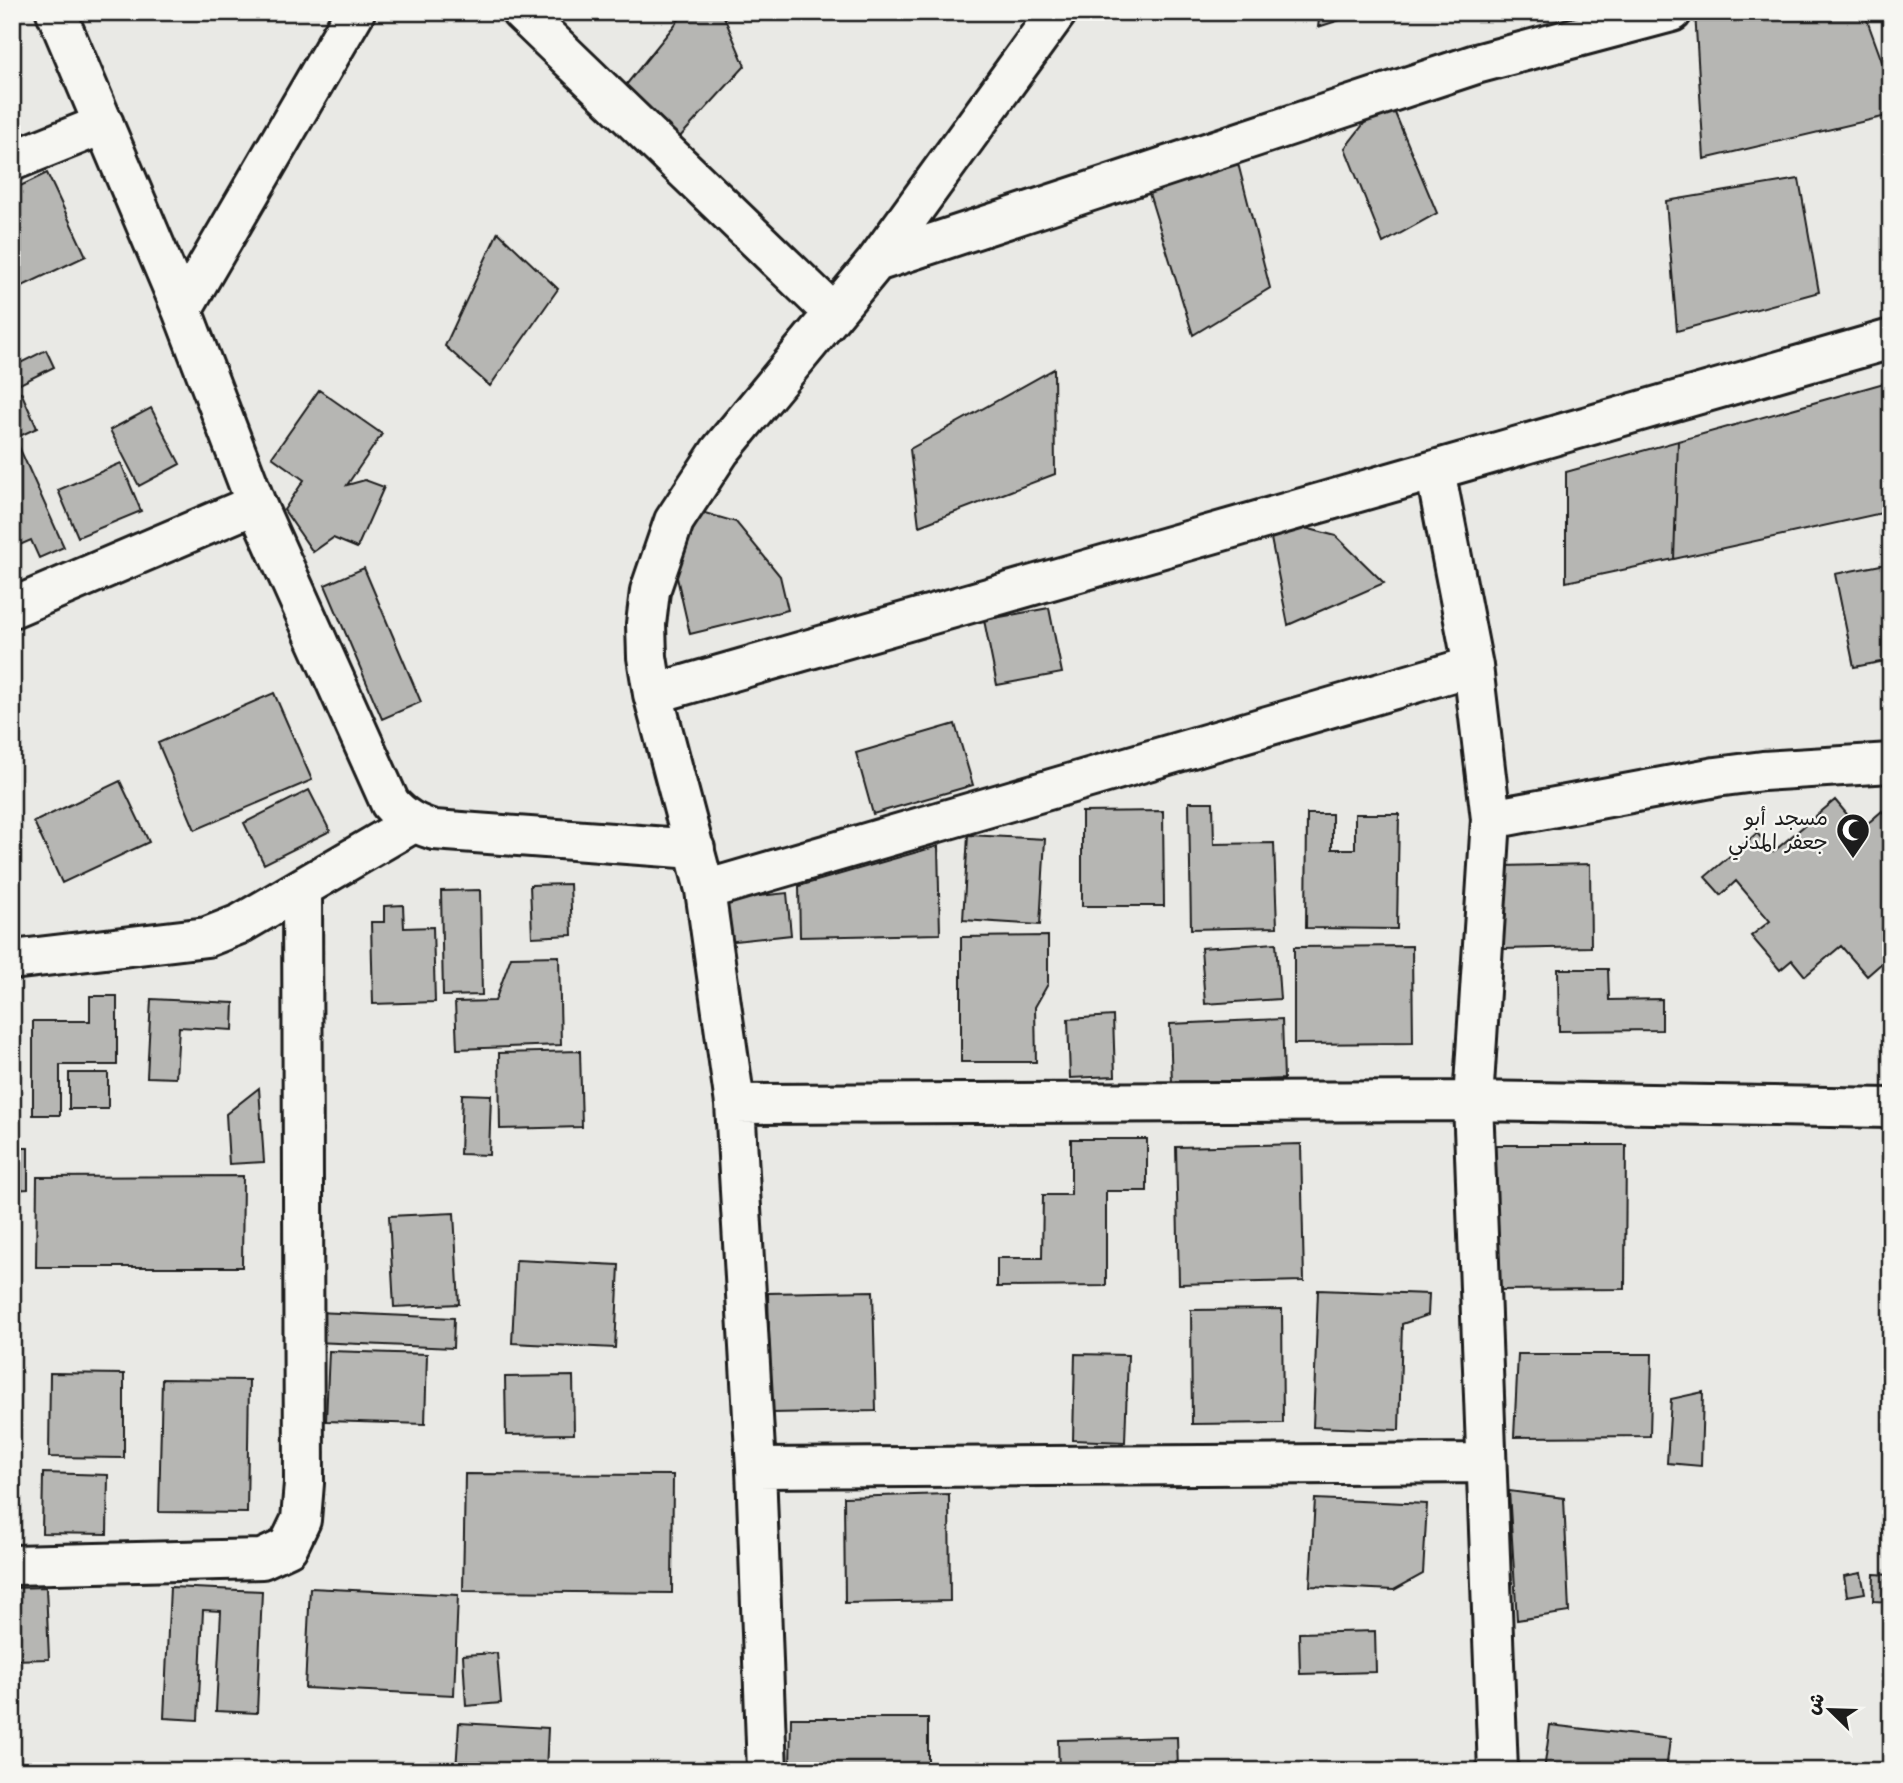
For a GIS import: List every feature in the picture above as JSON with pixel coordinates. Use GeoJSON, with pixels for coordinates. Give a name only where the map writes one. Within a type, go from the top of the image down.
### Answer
{"type":"FeatureCollection","features":[{"type":"Feature","properties":{"kind":"street"},"geometry":{"type":"LineString","coordinates":[[56,12],[182,310],[256,504],[390,803],[399,814],[413,823],[434,830],[695,849]]}},
{"type":"Feature","properties":{"kind":"street"},"geometry":{"type":"LineString","coordinates":[[182,310],[355,12]]}},
{"type":"Feature","properties":{"kind":"street"},"geometry":{"type":"LineString","coordinates":[[521,12],[833,313]]}},
{"type":"Feature","properties":{"kind":"street"},"geometry":{"type":"LineString","coordinates":[[767,1771],[756,1468],[735,1104],[705,890],[653,694],[647,657],[648,602],[660,557],[674,521],[720,451],[876,262],[1057,12]]}},
{"type":"Feature","properties":{"kind":"street"},"geometry":{"type":"LineString","coordinates":[[876,262],[1476,64],[1672,12]]}},
{"type":"Feature","properties":{"kind":"street"},"geometry":{"type":"LineString","coordinates":[[12,161],[103,124]]}},
{"type":"Feature","properties":{"kind":"street"},"geometry":{"type":"LineString","coordinates":[[653,694],[1891,339]]}},
{"type":"Feature","properties":{"kind":"street"},"geometry":{"type":"LineString","coordinates":[[1435,470],[1473,666],[1491,819],[1473,1101],[1498,1771]]}},
{"type":"Feature","properties":{"kind":"street"},"geometry":{"type":"LineString","coordinates":[[12,608],[256,504]]}},
{"type":"Feature","properties":{"kind":"street"},"geometry":{"type":"LineString","coordinates":[[705,890],[1473,666]]}},
{"type":"Feature","properties":{"kind":"street"},"geometry":{"type":"LineString","coordinates":[[1491,819],[1716,777],[1763,771],[1891,763]]}},
{"type":"Feature","properties":{"kind":"street"},"geometry":{"type":"LineString","coordinates":[[12,960],[207,937],[240,924],[413,823]]}},
{"type":"Feature","properties":{"kind":"street"},"geometry":{"type":"LineString","coordinates":[[12,1565],[262,1559],[288,1548],[301,1520],[304,1482],[302,887]]}},
{"type":"Feature","properties":{"kind":"street"},"geometry":{"type":"LineString","coordinates":[[735,1104],[1473,1101],[1891,1108]]}},
{"type":"Feature","properties":{"kind":"street"},"geometry":{"type":"LineString","coordinates":[[756,1468],[1486,1464]]}},
{"type":"Feature","properties":{"kind":"building"},"geometry":{"type":"Polygon","coordinates":[[[685,12],[722,12],[745,66],[666,152],[613,101],[685,12]]]}},
{"type":"Feature","properties":{"kind":"building"},"geometry":{"type":"Polygon","coordinates":[[[1320,12],[1365,12],[1318,27],[1320,12]]]}},
{"type":"Feature","properties":{"kind":"building"},"geometry":{"type":"Polygon","coordinates":[[[1695,12],[1864,12],[1891,86],[1891,115],[1704,159],[1695,12]]]}},
{"type":"Feature","properties":{"kind":"building"},"geometry":{"type":"Polygon","coordinates":[[[1387,94],[1437,213],[1383,243],[1345,148],[1387,94]]]}},
{"type":"Feature","properties":{"kind":"building"},"geometry":{"type":"Polygon","coordinates":[[[1233,144],[1270,288],[1193,335],[1143,174],[1233,144]]]}},
{"type":"Feature","properties":{"kind":"building"},"geometry":{"type":"Polygon","coordinates":[[[47,173],[86,256],[12,291],[12,190],[47,173]]]}},
{"type":"Feature","properties":{"kind":"building"},"geometry":{"type":"Polygon","coordinates":[[[1799,179],[1819,292],[1677,331],[1666,201],[1799,179]]]}},
{"type":"Feature","properties":{"kind":"building"},"geometry":{"type":"Polygon","coordinates":[[[498,232],[558,289],[490,386],[445,346],[498,232]]]}},
{"type":"Feature","properties":{"kind":"building"},"geometry":{"type":"Polygon","coordinates":[[[46,350],[54,367],[12,388],[12,367],[46,350]]]}},
{"type":"Feature","properties":{"kind":"building"},"geometry":{"type":"Polygon","coordinates":[[[1054,369],[1055,474],[919,526],[910,449],[1054,369]]]}},
{"type":"Feature","properties":{"kind":"building"},"geometry":{"type":"Polygon","coordinates":[[[1884,383],[1891,407],[1891,511],[1674,559],[1678,441],[1884,383]]]}},
{"type":"Feature","properties":{"kind":"building"},"geometry":{"type":"Polygon","coordinates":[[[319,390],[382,434],[347,485],[365,480],[384,487],[357,548],[333,538],[313,552],[284,510],[304,480],[272,457],[319,390]]]}},
{"type":"Feature","properties":{"kind":"building"},"geometry":{"type":"Polygon","coordinates":[[[21,392],[37,428],[15,438],[64,547],[39,558],[31,540],[13,548],[12,546],[12,396],[21,392]]]}},
{"type":"Feature","properties":{"kind":"building"},"geometry":{"type":"Polygon","coordinates":[[[151,408],[180,464],[139,486],[110,430],[151,408]]]}},
{"type":"Feature","properties":{"kind":"building"},"geometry":{"type":"Polygon","coordinates":[[[1678,441],[1674,559],[1566,582],[1566,472],[1678,441]]]}},
{"type":"Feature","properties":{"kind":"building"},"geometry":{"type":"Polygon","coordinates":[[[121,463],[141,511],[78,537],[58,490],[121,463]]]}},
{"type":"Feature","properties":{"kind":"building"},"geometry":{"type":"Polygon","coordinates":[[[698,511],[736,522],[780,576],[788,610],[690,634],[672,556],[698,511]]]}},
{"type":"Feature","properties":{"kind":"building"},"geometry":{"type":"Polygon","coordinates":[[[1267,518],[1336,536],[1384,583],[1288,625],[1267,518]]]}},
{"type":"Feature","properties":{"kind":"building"},"geometry":{"type":"Polygon","coordinates":[[[1891,563],[1891,660],[1854,667],[1835,574],[1891,563]]]}},
{"type":"Feature","properties":{"kind":"building"},"geometry":{"type":"Polygon","coordinates":[[[364,568],[421,702],[382,719],[325,585],[364,568]]]}},
{"type":"Feature","properties":{"kind":"building"},"geometry":{"type":"Polygon","coordinates":[[[1049,608],[1062,673],[997,685],[984,620],[1049,608]]]}},
{"type":"Feature","properties":{"kind":"building"},"geometry":{"type":"Polygon","coordinates":[[[274,693],[312,780],[195,830],[158,743],[274,693]]]}},
{"type":"Feature","properties":{"kind":"building"},"geometry":{"type":"Polygon","coordinates":[[[955,724],[973,785],[873,814],[856,753],[955,724]]]}},
{"type":"Feature","properties":{"kind":"building"},"geometry":{"type":"Polygon","coordinates":[[[120,781],[149,842],[62,883],[34,822],[120,781]]]}},
{"type":"Feature","properties":{"kind":"building"},"geometry":{"type":"Polygon","coordinates":[[[309,790],[330,831],[264,864],[244,823],[309,790]]]}},
{"type":"Feature","properties":{"kind":"building"},"geometry":{"type":"Polygon","coordinates":[[[1835,800],[1860,830],[1882,811],[1891,822],[1891,955],[1867,976],[1841,946],[1805,976],[1792,960],[1780,970],[1751,936],[1770,921],[1736,881],[1721,895],[1705,877],[1757,833],[1773,852],[1835,800]]]}},
{"type":"Feature","properties":{"kind":"building"},"geometry":{"type":"Polygon","coordinates":[[[1189,802],[1213,802],[1214,844],[1274,843],[1277,927],[1191,929],[1189,802]]]}},
{"type":"Feature","properties":{"kind":"building"},"geometry":{"type":"Polygon","coordinates":[[[1163,811],[1164,906],[1082,906],[1082,812],[1163,811]]]}},
{"type":"Feature","properties":{"kind":"building"},"geometry":{"type":"Polygon","coordinates":[[[1307,814],[1332,814],[1332,849],[1355,849],[1355,814],[1399,814],[1397,929],[1306,928],[1307,814]]]}},
{"type":"Feature","properties":{"kind":"building"},"geometry":{"type":"Polygon","coordinates":[[[968,835],[1045,839],[1040,925],[963,920],[968,835]]]}},
{"type":"Feature","properties":{"kind":"building"},"geometry":{"type":"Polygon","coordinates":[[[938,846],[940,934],[800,937],[799,886],[938,846]]]}},
{"type":"Feature","properties":{"kind":"building"},"geometry":{"type":"Polygon","coordinates":[[[1590,864],[1591,947],[1504,949],[1503,866],[1590,864]]]}},
{"type":"Feature","properties":{"kind":"building"},"geometry":{"type":"Polygon","coordinates":[[[570,884],[572,935],[532,937],[530,885],[570,884]]]}},
{"type":"Feature","properties":{"kind":"building"},"geometry":{"type":"Polygon","coordinates":[[[480,890],[482,995],[443,996],[441,891],[480,890]]]}},
{"type":"Feature","properties":{"kind":"building"},"geometry":{"type":"Polygon","coordinates":[[[787,893],[791,935],[726,942],[721,900],[787,893]]]}},
{"type":"Feature","properties":{"kind":"building"},"geometry":{"type":"Polygon","coordinates":[[[403,905],[404,928],[433,927],[435,1002],[373,1004],[371,922],[384,922],[384,906],[403,905]]]}},
{"type":"Feature","properties":{"kind":"building"},"geometry":{"type":"Polygon","coordinates":[[[1048,936],[1048,984],[1035,1007],[1036,1062],[961,1062],[961,937],[1048,936]]]}},
{"type":"Feature","properties":{"kind":"building"},"geometry":{"type":"Polygon","coordinates":[[[1276,943],[1280,999],[1205,1004],[1201,948],[1276,943]]]}},
{"type":"Feature","properties":{"kind":"building"},"geometry":{"type":"Polygon","coordinates":[[[1412,946],[1413,1043],[1294,1044],[1294,947],[1412,946]]]}},
{"type":"Feature","properties":{"kind":"building"},"geometry":{"type":"Polygon","coordinates":[[[559,956],[561,1045],[457,1049],[455,1002],[495,1001],[511,957],[559,956]]]}},
{"type":"Feature","properties":{"kind":"building"},"geometry":{"type":"Polygon","coordinates":[[[1558,969],[1608,969],[1609,1000],[1662,999],[1662,1030],[1559,1031],[1558,969]]]}},
{"type":"Feature","properties":{"kind":"building"},"geometry":{"type":"Polygon","coordinates":[[[90,996],[117,996],[117,1065],[60,1065],[60,1115],[33,1115],[33,1021],[90,1021],[90,996]]]}},
{"type":"Feature","properties":{"kind":"building"},"geometry":{"type":"Polygon","coordinates":[[[151,999],[234,1003],[233,1030],[179,1027],[176,1078],[147,1077],[151,999]]]}},
{"type":"Feature","properties":{"kind":"building"},"geometry":{"type":"Polygon","coordinates":[[[1113,1016],[1115,1076],[1070,1078],[1068,1019],[1113,1016]]]}},
{"type":"Feature","properties":{"kind":"building"},"geometry":{"type":"Polygon","coordinates":[[[1282,1019],[1284,1079],[1172,1084],[1170,1024],[1282,1019]]]}},
{"type":"Feature","properties":{"kind":"building"},"geometry":{"type":"Polygon","coordinates":[[[580,1051],[582,1127],[500,1129],[499,1053],[580,1051]]]}},
{"type":"Feature","properties":{"kind":"building"},"geometry":{"type":"Polygon","coordinates":[[[69,1073],[108,1073],[108,1109],[69,1109],[69,1073]]]}},
{"type":"Feature","properties":{"kind":"building"},"geometry":{"type":"Polygon","coordinates":[[[259,1088],[264,1162],[229,1164],[226,1114],[259,1088]]]}},
{"type":"Feature","properties":{"kind":"building"},"geometry":{"type":"Polygon","coordinates":[[[462,1094],[491,1095],[489,1155],[460,1154],[462,1094]]]}},
{"type":"Feature","properties":{"kind":"building"},"geometry":{"type":"Polygon","coordinates":[[[1071,1139],[1147,1139],[1147,1191],[1106,1191],[1106,1286],[997,1287],[997,1258],[1042,1258],[1043,1195],[1071,1195],[1071,1139]]]}},
{"type":"Feature","properties":{"kind":"building"},"geometry":{"type":"Polygon","coordinates":[[[1301,1144],[1304,1281],[1179,1284],[1176,1147],[1301,1144]]]}},
{"type":"Feature","properties":{"kind":"building"},"geometry":{"type":"Polygon","coordinates":[[[1493,1145],[1626,1145],[1625,1289],[1492,1290],[1493,1145]]]}},
{"type":"Feature","properties":{"kind":"building"},"geometry":{"type":"Polygon","coordinates":[[[12,1148],[28,1148],[28,1189],[12,1190],[12,1148]]]}},
{"type":"Feature","properties":{"kind":"building"},"geometry":{"type":"Polygon","coordinates":[[[243,1176],[242,1267],[36,1267],[37,1177],[243,1176]]]}},
{"type":"Feature","properties":{"kind":"building"},"geometry":{"type":"Polygon","coordinates":[[[454,1213],[459,1304],[394,1307],[389,1216],[454,1213]]]}},
{"type":"Feature","properties":{"kind":"building"},"geometry":{"type":"Polygon","coordinates":[[[516,1260],[619,1265],[615,1348],[512,1343],[516,1260]]]}},
{"type":"Feature","properties":{"kind":"building"},"geometry":{"type":"Polygon","coordinates":[[[1318,1290],[1429,1294],[1428,1315],[1402,1324],[1399,1430],[1313,1427],[1318,1290]]]}},
{"type":"Feature","properties":{"kind":"building"},"geometry":{"type":"Polygon","coordinates":[[[873,1291],[876,1411],[771,1413],[768,1293],[873,1291]]]}},
{"type":"Feature","properties":{"kind":"building"},"geometry":{"type":"Polygon","coordinates":[[[1282,1309],[1283,1423],[1192,1424],[1191,1310],[1282,1309]]]}},
{"type":"Feature","properties":{"kind":"building"},"geometry":{"type":"Polygon","coordinates":[[[316,1312],[454,1318],[453,1348],[315,1342],[316,1312]]]}},
{"type":"Feature","properties":{"kind":"building"},"geometry":{"type":"Polygon","coordinates":[[[329,1351],[427,1354],[425,1424],[326,1421],[329,1351]]]}},
{"type":"Feature","properties":{"kind":"building"},"geometry":{"type":"Polygon","coordinates":[[[1075,1354],[1128,1355],[1125,1442],[1073,1440],[1075,1354]]]}},
{"type":"Feature","properties":{"kind":"building"},"geometry":{"type":"Polygon","coordinates":[[[1518,1354],[1652,1354],[1650,1436],[1514,1437],[1518,1354]]]}},
{"type":"Feature","properties":{"kind":"building"},"geometry":{"type":"Polygon","coordinates":[[[50,1373],[124,1374],[124,1458],[49,1457],[50,1373]]]}},
{"type":"Feature","properties":{"kind":"building"},"geometry":{"type":"Polygon","coordinates":[[[573,1376],[574,1434],[506,1435],[505,1377],[573,1376]]]}},
{"type":"Feature","properties":{"kind":"building"},"geometry":{"type":"Polygon","coordinates":[[[162,1379],[249,1380],[247,1513],[159,1512],[162,1379]]]}},
{"type":"Feature","properties":{"kind":"building"},"geometry":{"type":"Polygon","coordinates":[[[1703,1392],[1701,1466],[1667,1463],[1671,1399],[1703,1392]]]}},
{"type":"Feature","properties":{"kind":"building"},"geometry":{"type":"Polygon","coordinates":[[[43,1473],[108,1475],[107,1534],[42,1533],[43,1473]]]}},
{"type":"Feature","properties":{"kind":"building"},"geometry":{"type":"Polygon","coordinates":[[[465,1474],[673,1475],[672,1593],[463,1591],[465,1474]]]}},
{"type":"Feature","properties":{"kind":"building"},"geometry":{"type":"Polygon","coordinates":[[[1509,1491],[1564,1498],[1569,1612],[1517,1620],[1509,1491]]]}},
{"type":"Feature","properties":{"kind":"building"},"geometry":{"type":"Polygon","coordinates":[[[949,1494],[950,1601],[845,1603],[844,1497],[949,1494]]]}},
{"type":"Feature","properties":{"kind":"building"},"geometry":{"type":"Polygon","coordinates":[[[1315,1499],[1427,1504],[1423,1574],[1394,1590],[1310,1586],[1315,1499]]]}},
{"type":"Feature","properties":{"kind":"building"},"geometry":{"type":"Polygon","coordinates":[[[1861,1573],[1865,1593],[1847,1596],[1844,1576],[1861,1573]]]}},
{"type":"Feature","properties":{"kind":"building"},"geometry":{"type":"Polygon","coordinates":[[[1874,1574],[1891,1575],[1891,1602],[1873,1601],[1874,1574]]]}},
{"type":"Feature","properties":{"kind":"building"},"geometry":{"type":"Polygon","coordinates":[[[46,1587],[49,1659],[12,1660],[12,1588],[46,1587]]]}},
{"type":"Feature","properties":{"kind":"building"},"geometry":{"type":"Polygon","coordinates":[[[170,1587],[262,1591],[257,1713],[216,1711],[221,1611],[203,1610],[198,1720],[164,1718],[170,1587]]]}},
{"type":"Feature","properties":{"kind":"building"},"geometry":{"type":"Polygon","coordinates":[[[310,1588],[458,1595],[454,1695],[305,1688],[310,1588]]]}},
{"type":"Feature","properties":{"kind":"building"},"geometry":{"type":"Polygon","coordinates":[[[1375,1631],[1376,1672],[1300,1674],[1299,1633],[1375,1631]]]}},
{"type":"Feature","properties":{"kind":"building"},"geometry":{"type":"Polygon","coordinates":[[[497,1653],[501,1703],[466,1706],[463,1655],[497,1653]]]}},
{"type":"Feature","properties":{"kind":"building"},"geometry":{"type":"Polygon","coordinates":[[[791,1718],[928,1718],[928,1771],[790,1771],[791,1718]]]}},
{"type":"Feature","properties":{"kind":"building"},"geometry":{"type":"Polygon","coordinates":[[[459,1723],[548,1728],[546,1771],[456,1771],[459,1723]]]}},
{"type":"Feature","properties":{"kind":"building"},"geometry":{"type":"Polygon","coordinates":[[[1550,1725],[1670,1739],[1666,1771],[1544,1771],[1550,1725]]]}},
{"type":"Feature","properties":{"kind":"building"},"geometry":{"type":"Polygon","coordinates":[[[1177,1737],[1178,1771],[1059,1771],[1058,1740],[1177,1737]]]}},
{"type":"Feature","properties":{"kind":"place","name":"مسجد أبو جعفر المدني"},"geometry":{"type":"Point","coordinates":[1853,860]}}]}
